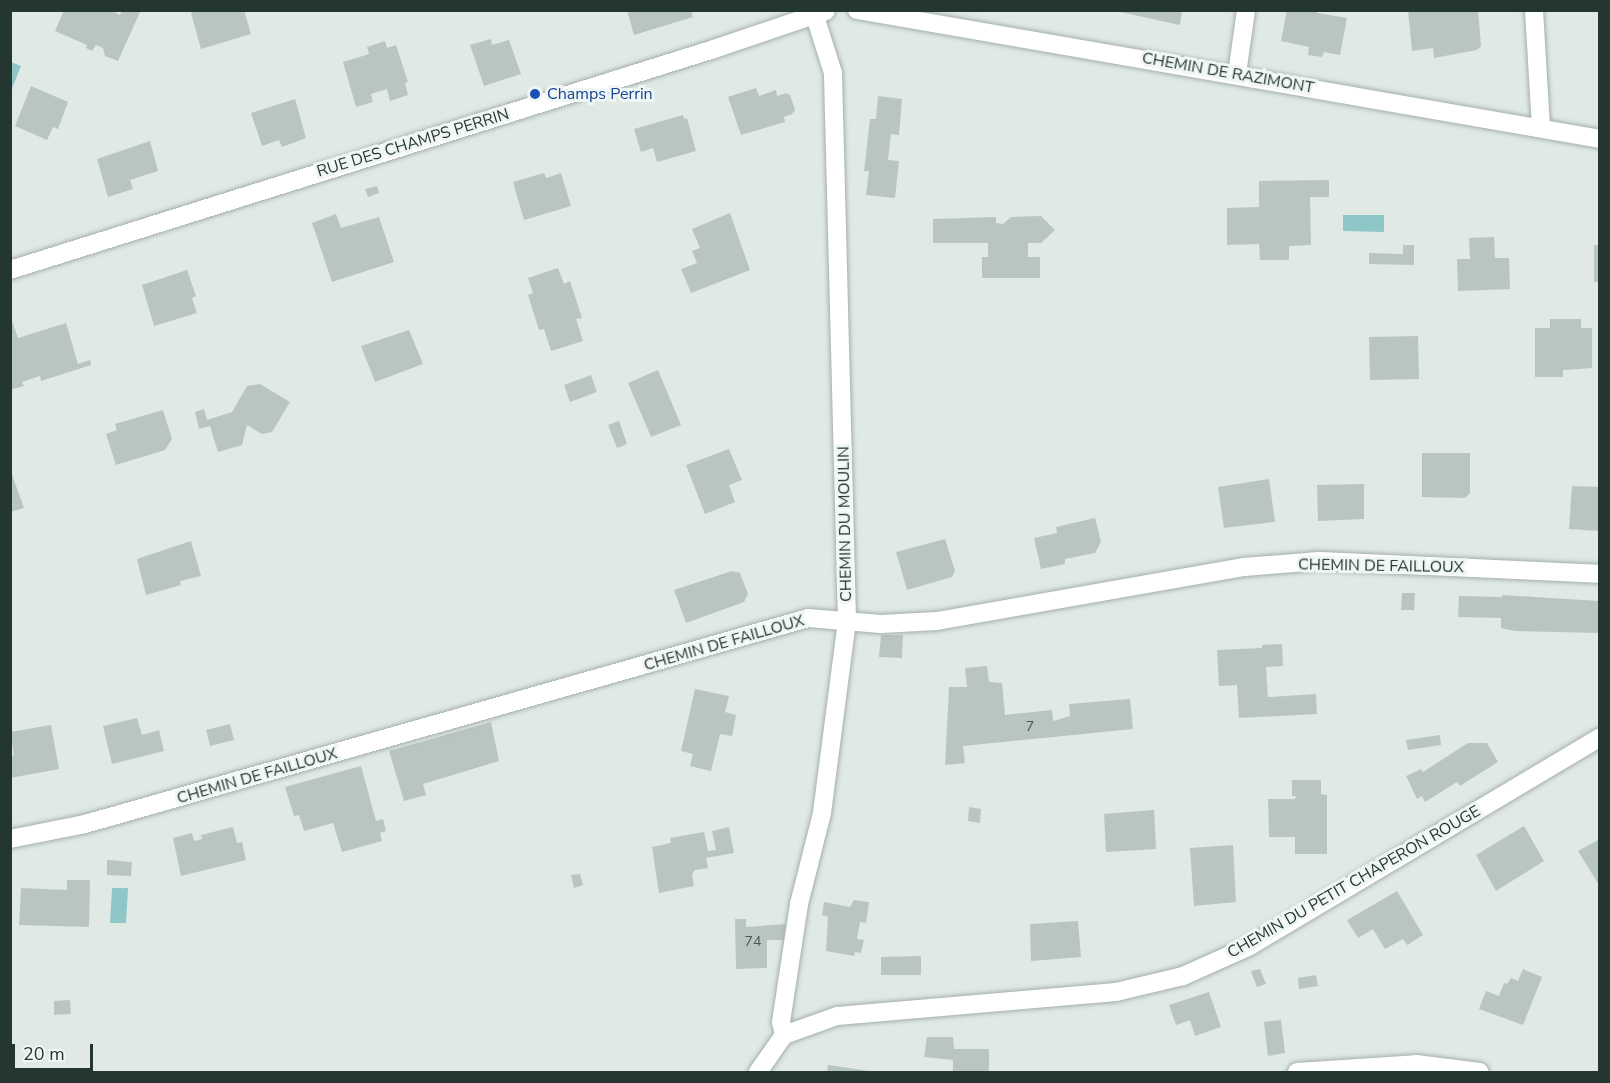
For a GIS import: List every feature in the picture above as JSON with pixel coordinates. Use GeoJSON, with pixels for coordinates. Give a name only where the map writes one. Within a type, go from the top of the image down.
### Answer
{"type":"FeatureCollection","features":[{"type":"Feature","properties":{"kind":"street","name":"CHEMIN DE RAZIMONT"},"geometry":{"type":"LineString","coordinates":[[857,10],[1237,74],[1599,139]]}},
{"type":"Feature","properties":{"kind":"street"},"geometry":{"type":"LineString","coordinates":[[1237,74],[1246,10]]}},
{"type":"Feature","properties":{"kind":"street"},"geometry":{"type":"LineString","coordinates":[[1534,10],[1541,128]]}},
{"type":"Feature","properties":{"kind":"street","name":"RUE DES CHAMPS PERRIN"},"geometry":{"type":"LineString","coordinates":[[10,270],[714,49],[818,11]]}},
{"type":"Feature","properties":{"kind":"street","name":"CHEMIN DU MOULIN"},"geometry":{"type":"LineString","coordinates":[[784,1035],[781,1022],[786,987],[799,904],[822,813],[847,620],[833,73],[818,11]]}},
{"type":"Feature","properties":{"kind":"street","name":"CHEMIN DE FAILLOUX"},"geometry":{"type":"LineString","coordinates":[[10,840],[86,825],[808,618],[881,624],[937,621],[1244,567],[1319,561],[1599,574]]}},
{"type":"Feature","properties":{"kind":"street","name":"CHEMIN DU PETIT CHAPERON ROUGE"},"geometry":{"type":"LineString","coordinates":[[784,1035],[837,1016],[1116,992],[1183,976],[1250,946],[1599,737]]}},
{"type":"Feature","properties":{"kind":"street"},"geometry":{"type":"LineString","coordinates":[[758,1072],[784,1035]]}},
{"type":"Feature","properties":{"kind":"street"},"geometry":{"type":"LineString","coordinates":[[1297,1072],[1416,1064],[1480,1072]]}},
{"type":"Feature","properties":{"kind":"water"},"geometry":{"type":"Polygon","coordinates":[[[11,62],[21,66],[11,91],[11,62]]]}},
{"type":"Feature","properties":{"kind":"water"},"geometry":{"type":"Polygon","coordinates":[[[1343,215],[1384,215],[1384,232],[1343,231],[1343,215]]]}},
{"type":"Feature","properties":{"kind":"water"},"geometry":{"type":"Polygon","coordinates":[[[112,888],[128,888],[126,923],[110,923],[112,888]]]}},
{"type":"Feature","properties":{"kind":"building"},"geometry":{"type":"Polygon","coordinates":[[[64,10],[110,10],[120,15],[122,10],[140,12],[118,61],[105,56],[103,48],[96,45],[92,51],[86,48],[87,45],[55,31],[64,10]]]}},
{"type":"Feature","properties":{"kind":"building"},"geometry":{"type":"Polygon","coordinates":[[[199,10],[244,10],[251,34],[201,49],[191,13],[199,10]]]}},
{"type":"Feature","properties":{"kind":"building"},"geometry":{"type":"Polygon","coordinates":[[[627,10],[691,10],[693,17],[634,35],[627,10]]]}},
{"type":"Feature","properties":{"kind":"building"},"geometry":{"type":"Polygon","coordinates":[[[1111,10],[1182,10],[1180,25],[1111,10]]]}},
{"type":"Feature","properties":{"kind":"building"},"geometry":{"type":"Polygon","coordinates":[[[1287,10],[1317,10],[1317,13],[1347,18],[1340,55],[1324,52],[1322,57],[1308,55],[1309,47],[1281,41],[1287,10]]]}},
{"type":"Feature","properties":{"kind":"building"},"geometry":{"type":"Polygon","coordinates":[[[1408,10],[1478,10],[1481,46],[1477,50],[1434,58],[1433,48],[1412,51],[1408,10]]]}},
{"type":"Feature","properties":{"kind":"building"},"geometry":{"type":"Polygon","coordinates":[[[491,39],[492,45],[509,40],[521,74],[484,86],[470,45],[491,39]]]}},
{"type":"Feature","properties":{"kind":"building"},"geometry":{"type":"Polygon","coordinates":[[[385,41],[387,48],[396,45],[408,82],[405,83],[408,95],[390,101],[387,89],[371,94],[373,102],[356,107],[343,62],[369,54],[367,47],[385,41]]]}},
{"type":"Feature","properties":{"kind":"building"},"geometry":{"type":"Polygon","coordinates":[[[31,86],[68,102],[58,129],[53,127],[47,140],[15,126],[31,86]]]}},
{"type":"Feature","properties":{"kind":"building"},"geometry":{"type":"Polygon","coordinates":[[[756,88],[759,96],[776,90],[777,96],[786,93],[790,95],[795,110],[784,117],[785,122],[741,135],[728,97],[756,88]]]}},
{"type":"Feature","properties":{"kind":"building"},"geometry":{"type":"Polygon","coordinates":[[[878,96],[902,99],[899,135],[891,134],[888,160],[899,161],[895,198],[866,195],[869,171],[864,171],[870,119],[876,119],[878,96]]]}},
{"type":"Feature","properties":{"kind":"building"},"geometry":{"type":"Polygon","coordinates":[[[295,99],[306,138],[282,147],[279,140],[262,146],[251,113],[295,99]]]}},
{"type":"Feature","properties":{"kind":"building"},"geometry":{"type":"Polygon","coordinates":[[[683,115],[684,119],[687,118],[696,151],[657,162],[653,148],[641,152],[634,129],[683,115]]]}},
{"type":"Feature","properties":{"kind":"building"},"geometry":{"type":"Polygon","coordinates":[[[150,141],[158,171],[130,180],[133,189],[108,197],[97,159],[150,141]]]}},
{"type":"Feature","properties":{"kind":"building"},"geometry":{"type":"Polygon","coordinates":[[[544,173],[546,178],[561,173],[571,206],[524,220],[513,182],[544,173]]]}},
{"type":"Feature","properties":{"kind":"building"},"geometry":{"type":"Polygon","coordinates":[[[1329,180],[1329,197],[1310,197],[1311,245],[1289,246],[1289,260],[1260,260],[1259,244],[1227,245],[1227,208],[1259,207],[1259,181],[1329,180]]]}},
{"type":"Feature","properties":{"kind":"building"},"geometry":{"type":"Polygon","coordinates":[[[377,186],[379,193],[368,197],[365,189],[377,186]]]}},
{"type":"Feature","properties":{"kind":"building"},"geometry":{"type":"Polygon","coordinates":[[[730,213],[750,270],[691,293],[681,269],[697,263],[692,251],[700,248],[692,229],[730,213]]]}},
{"type":"Feature","properties":{"kind":"building"},"geometry":{"type":"Polygon","coordinates":[[[336,214],[341,228],[379,217],[394,262],[332,282],[312,223],[336,214]]]}},
{"type":"Feature","properties":{"kind":"building"},"geometry":{"type":"Polygon","coordinates":[[[1041,216],[1055,230],[1041,243],[1028,243],[1028,257],[1040,257],[1040,278],[982,278],[982,257],[988,257],[988,243],[933,243],[933,219],[996,217],[996,223],[1003,224],[1011,217],[1041,216]]]}},
{"type":"Feature","properties":{"kind":"building"},"geometry":{"type":"Polygon","coordinates":[[[1494,237],[1495,258],[1509,258],[1510,289],[1458,291],[1457,259],[1470,259],[1469,238],[1494,237]]]}},
{"type":"Feature","properties":{"kind":"building"},"geometry":{"type":"Polygon","coordinates":[[[1403,245],[1414,245],[1414,265],[1369,264],[1369,253],[1403,254],[1403,245]]]}},
{"type":"Feature","properties":{"kind":"building"},"geometry":{"type":"Polygon","coordinates":[[[1594,245],[1599,245],[1599,282],[1594,282],[1594,245]]]}},
{"type":"Feature","properties":{"kind":"building"},"geometry":{"type":"Polygon","coordinates":[[[558,268],[564,284],[570,281],[582,318],[576,319],[583,341],[551,351],[544,329],[539,330],[528,295],[533,293],[528,278],[558,268]]]}},
{"type":"Feature","properties":{"kind":"building"},"geometry":{"type":"Polygon","coordinates":[[[187,270],[196,296],[192,298],[197,313],[154,326],[142,285],[187,270]]]}},
{"type":"Feature","properties":{"kind":"building"},"geometry":{"type":"Polygon","coordinates":[[[10,315],[18,338],[66,323],[78,364],[90,360],[91,365],[41,381],[40,376],[22,382],[24,386],[10,390],[10,315]]]}},
{"type":"Feature","properties":{"kind":"building"},"geometry":{"type":"Polygon","coordinates":[[[1550,319],[1581,319],[1581,328],[1592,328],[1592,368],[1563,370],[1563,377],[1535,377],[1535,328],[1550,328],[1550,319]]]}},
{"type":"Feature","properties":{"kind":"building"},"geometry":{"type":"Polygon","coordinates":[[[409,330],[423,364],[375,382],[361,346],[409,330]]]}},
{"type":"Feature","properties":{"kind":"building"},"geometry":{"type":"Polygon","coordinates":[[[1418,336],[1419,379],[1370,380],[1369,337],[1418,336]]]}},
{"type":"Feature","properties":{"kind":"building"},"geometry":{"type":"Polygon","coordinates":[[[658,370],[681,425],[651,437],[628,383],[658,370]]]}},
{"type":"Feature","properties":{"kind":"building"},"geometry":{"type":"Polygon","coordinates":[[[591,375],[597,392],[570,402],[564,385],[591,375]]]}},
{"type":"Feature","properties":{"kind":"building"},"geometry":{"type":"Polygon","coordinates":[[[260,384],[290,402],[272,432],[262,434],[247,425],[242,445],[218,452],[210,426],[199,429],[195,412],[204,409],[207,420],[232,412],[247,386],[260,384]]]}},
{"type":"Feature","properties":{"kind":"building"},"geometry":{"type":"Polygon","coordinates":[[[163,410],[172,439],[165,450],[116,465],[106,434],[117,430],[115,424],[163,410]]]}},
{"type":"Feature","properties":{"kind":"building"},"geometry":{"type":"Polygon","coordinates":[[[619,421],[627,444],[617,448],[608,425],[619,421]]]}},
{"type":"Feature","properties":{"kind":"building"},"geometry":{"type":"Polygon","coordinates":[[[729,449],[742,480],[729,485],[735,502],[705,514],[686,465],[729,449]]]}},
{"type":"Feature","properties":{"kind":"building"},"geometry":{"type":"Polygon","coordinates":[[[1422,453],[1470,453],[1470,493],[1465,498],[1422,497],[1422,453]]]}},
{"type":"Feature","properties":{"kind":"building"},"geometry":{"type":"Polygon","coordinates":[[[10,469],[24,508],[10,512],[10,469]]]}},
{"type":"Feature","properties":{"kind":"building"},"geometry":{"type":"Polygon","coordinates":[[[1269,479],[1275,522],[1224,528],[1218,487],[1269,479]]]}},
{"type":"Feature","properties":{"kind":"building"},"geometry":{"type":"Polygon","coordinates":[[[1364,484],[1364,519],[1318,521],[1317,485],[1364,484]]]}},
{"type":"Feature","properties":{"kind":"building"},"geometry":{"type":"Polygon","coordinates":[[[1572,486],[1599,487],[1599,531],[1569,529],[1572,486]]]}},
{"type":"Feature","properties":{"kind":"building"},"geometry":{"type":"Polygon","coordinates":[[[1095,518],[1101,542],[1095,553],[1065,559],[1065,564],[1041,569],[1034,538],[1057,533],[1056,527],[1095,518]]]}},
{"type":"Feature","properties":{"kind":"building"},"geometry":{"type":"Polygon","coordinates":[[[945,539],[955,571],[952,577],[907,590],[896,552],[945,539]]]}},
{"type":"Feature","properties":{"kind":"building"},"geometry":{"type":"Polygon","coordinates":[[[191,541],[201,576],[180,581],[181,585],[146,595],[137,559],[191,541]]]}},
{"type":"Feature","properties":{"kind":"building"},"geometry":{"type":"Polygon","coordinates":[[[732,571],[740,573],[748,594],[744,602],[686,623],[674,590],[732,571]]]}},
{"type":"Feature","properties":{"kind":"building"},"geometry":{"type":"Polygon","coordinates":[[[1402,593],[1415,593],[1414,610],[1401,610],[1402,593]]]}},
{"type":"Feature","properties":{"kind":"building"},"geometry":{"type":"Polygon","coordinates":[[[1502,595],[1599,601],[1599,633],[1515,631],[1501,628],[1501,618],[1458,617],[1459,596],[1502,597],[1502,595]]]}},
{"type":"Feature","properties":{"kind":"building"},"geometry":{"type":"Polygon","coordinates":[[[881,635],[903,635],[902,658],[879,657],[881,635]]]}},
{"type":"Feature","properties":{"kind":"building"},"geometry":{"type":"Polygon","coordinates":[[[1282,644],[1283,666],[1266,667],[1268,697],[1316,694],[1317,714],[1239,718],[1237,685],[1219,686],[1217,650],[1262,648],[1262,645],[1282,644]]]}},
{"type":"Feature","properties":{"kind":"building"},"geometry":{"type":"Polygon","coordinates":[[[987,666],[989,682],[1002,683],[1005,715],[1052,710],[1053,721],[1070,716],[1069,704],[1130,699],[1133,729],[963,746],[965,763],[945,765],[949,687],[967,687],[965,668],[987,666]]]}},
{"type":"Feature","properties":{"kind":"building"},"geometry":{"type":"Polygon","coordinates":[[[695,689],[729,696],[725,712],[736,715],[732,736],[720,734],[711,771],[690,766],[693,754],[681,751],[695,689]]]}},
{"type":"Feature","properties":{"kind":"building"},"geometry":{"type":"Polygon","coordinates":[[[137,718],[142,735],[159,730],[164,751],[112,764],[103,726],[137,718]]]}},
{"type":"Feature","properties":{"kind":"building"},"geometry":{"type":"Polygon","coordinates":[[[491,722],[499,761],[423,784],[426,795],[404,801],[389,751],[491,722]]]}},
{"type":"Feature","properties":{"kind":"building"},"geometry":{"type":"Polygon","coordinates":[[[230,724],[234,740],[210,746],[206,730],[230,724]]]}},
{"type":"Feature","properties":{"kind":"building"},"geometry":{"type":"Polygon","coordinates":[[[51,725],[59,769],[10,778],[10,757],[14,755],[10,732],[51,725]]]}},
{"type":"Feature","properties":{"kind":"building"},"geometry":{"type":"Polygon","coordinates":[[[1440,735],[1441,745],[1408,750],[1406,740],[1440,735]]]}},
{"type":"Feature","properties":{"kind":"building"},"geometry":{"type":"Polygon","coordinates":[[[1468,743],[1487,743],[1498,762],[1460,786],[1457,782],[1425,802],[1422,796],[1417,799],[1406,776],[1421,769],[1423,772],[1468,743]]]}},
{"type":"Feature","properties":{"kind":"building"},"geometry":{"type":"Polygon","coordinates":[[[361,766],[376,821],[383,819],[386,831],[380,833],[382,841],[342,852],[333,823],[304,831],[299,815],[294,816],[285,787],[361,766]]]}},
{"type":"Feature","properties":{"kind":"building"},"geometry":{"type":"Polygon","coordinates":[[[1292,780],[1321,780],[1321,794],[1327,795],[1327,854],[1295,854],[1295,837],[1269,837],[1268,799],[1295,799],[1296,796],[1292,796],[1292,780]]]}},
{"type":"Feature","properties":{"kind":"building"},"geometry":{"type":"Polygon","coordinates":[[[969,807],[981,809],[980,823],[968,821],[969,807]]]}},
{"type":"Feature","properties":{"kind":"building"},"geometry":{"type":"Polygon","coordinates":[[[1154,810],[1156,849],[1106,852],[1104,814],[1154,810]]]}},
{"type":"Feature","properties":{"kind":"building"},"geometry":{"type":"Polygon","coordinates":[[[1524,826],[1544,861],[1496,891],[1476,855],[1524,826]]]}},
{"type":"Feature","properties":{"kind":"building"},"geometry":{"type":"Polygon","coordinates":[[[233,827],[237,843],[242,842],[246,860],[181,876],[173,838],[192,833],[194,841],[202,839],[201,835],[233,827]]]}},
{"type":"Feature","properties":{"kind":"building"},"geometry":{"type":"Polygon","coordinates":[[[729,827],[734,853],[706,858],[708,868],[695,870],[692,874],[694,886],[659,893],[652,847],[671,843],[670,838],[704,832],[708,851],[716,850],[712,831],[729,827]]]}},
{"type":"Feature","properties":{"kind":"building"},"geometry":{"type":"Polygon","coordinates":[[[1598,840],[1599,842],[1599,885],[1578,851],[1598,840]]]}},
{"type":"Feature","properties":{"kind":"building"},"geometry":{"type":"Polygon","coordinates":[[[1233,845],[1236,902],[1194,906],[1190,848],[1233,845]]]}},
{"type":"Feature","properties":{"kind":"building"},"geometry":{"type":"Polygon","coordinates":[[[107,860],[132,862],[131,876],[107,875],[107,860]]]}},
{"type":"Feature","properties":{"kind":"building"},"geometry":{"type":"Polygon","coordinates":[[[580,874],[583,885],[574,888],[571,875],[580,874]]]}},
{"type":"Feature","properties":{"kind":"building"},"geometry":{"type":"Polygon","coordinates":[[[67,880],[90,880],[89,927],[19,925],[21,888],[67,890],[67,880]]]}},
{"type":"Feature","properties":{"kind":"building"},"geometry":{"type":"Polygon","coordinates":[[[1397,891],[1423,935],[1407,945],[1403,939],[1385,949],[1373,929],[1358,938],[1347,920],[1397,891]]]}},
{"type":"Feature","properties":{"kind":"building"},"geometry":{"type":"Polygon","coordinates":[[[854,900],[869,902],[866,923],[860,922],[857,939],[864,940],[861,953],[855,952],[854,956],[826,951],[828,917],[822,915],[824,902],[850,907],[854,900]]]}},
{"type":"Feature","properties":{"kind":"building"},"geometry":{"type":"Polygon","coordinates":[[[735,919],[746,919],[746,927],[786,924],[784,940],[767,940],[767,968],[736,969],[735,919]]]}},
{"type":"Feature","properties":{"kind":"building"},"geometry":{"type":"Polygon","coordinates":[[[1078,921],[1081,957],[1031,961],[1030,924],[1078,921]]]}},
{"type":"Feature","properties":{"kind":"building"},"geometry":{"type":"Polygon","coordinates":[[[921,956],[921,975],[881,975],[881,957],[921,956]]]}},
{"type":"Feature","properties":{"kind":"building"},"geometry":{"type":"Polygon","coordinates":[[[1260,969],[1266,984],[1257,987],[1251,971],[1260,969]]]}},
{"type":"Feature","properties":{"kind":"building"},"geometry":{"type":"Polygon","coordinates":[[[1523,969],[1542,977],[1523,1025],[1479,1009],[1486,991],[1499,996],[1504,983],[1507,984],[1511,978],[1518,981],[1523,969]]]}},
{"type":"Feature","properties":{"kind":"building"},"geometry":{"type":"Polygon","coordinates":[[[1316,975],[1318,986],[1299,989],[1298,978],[1316,975]]]}},
{"type":"Feature","properties":{"kind":"building"},"geometry":{"type":"Polygon","coordinates":[[[1209,992],[1221,1027],[1195,1036],[1190,1020],[1176,1025],[1169,1005],[1209,992]]]}},
{"type":"Feature","properties":{"kind":"building"},"geometry":{"type":"Polygon","coordinates":[[[70,1000],[71,1014],[54,1015],[54,1001],[70,1000]]]}},
{"type":"Feature","properties":{"kind":"building"},"geometry":{"type":"Polygon","coordinates":[[[1281,1020],[1285,1053],[1268,1056],[1264,1022],[1281,1020]]]}},
{"type":"Feature","properties":{"kind":"building"},"geometry":{"type":"Polygon","coordinates":[[[927,1037],[953,1037],[954,1049],[989,1049],[989,1072],[953,1072],[953,1060],[924,1057],[927,1037]]]}},
{"type":"Feature","properties":{"kind":"building"},"geometry":{"type":"Polygon","coordinates":[[[828,1065],[870,1071],[870,1072],[827,1072],[828,1065]]]}},
{"type":"Feature","properties":{"kind":"place","name":"Champs Perrin"},"geometry":{"type":"Point","coordinates":[535,94]}}]}
